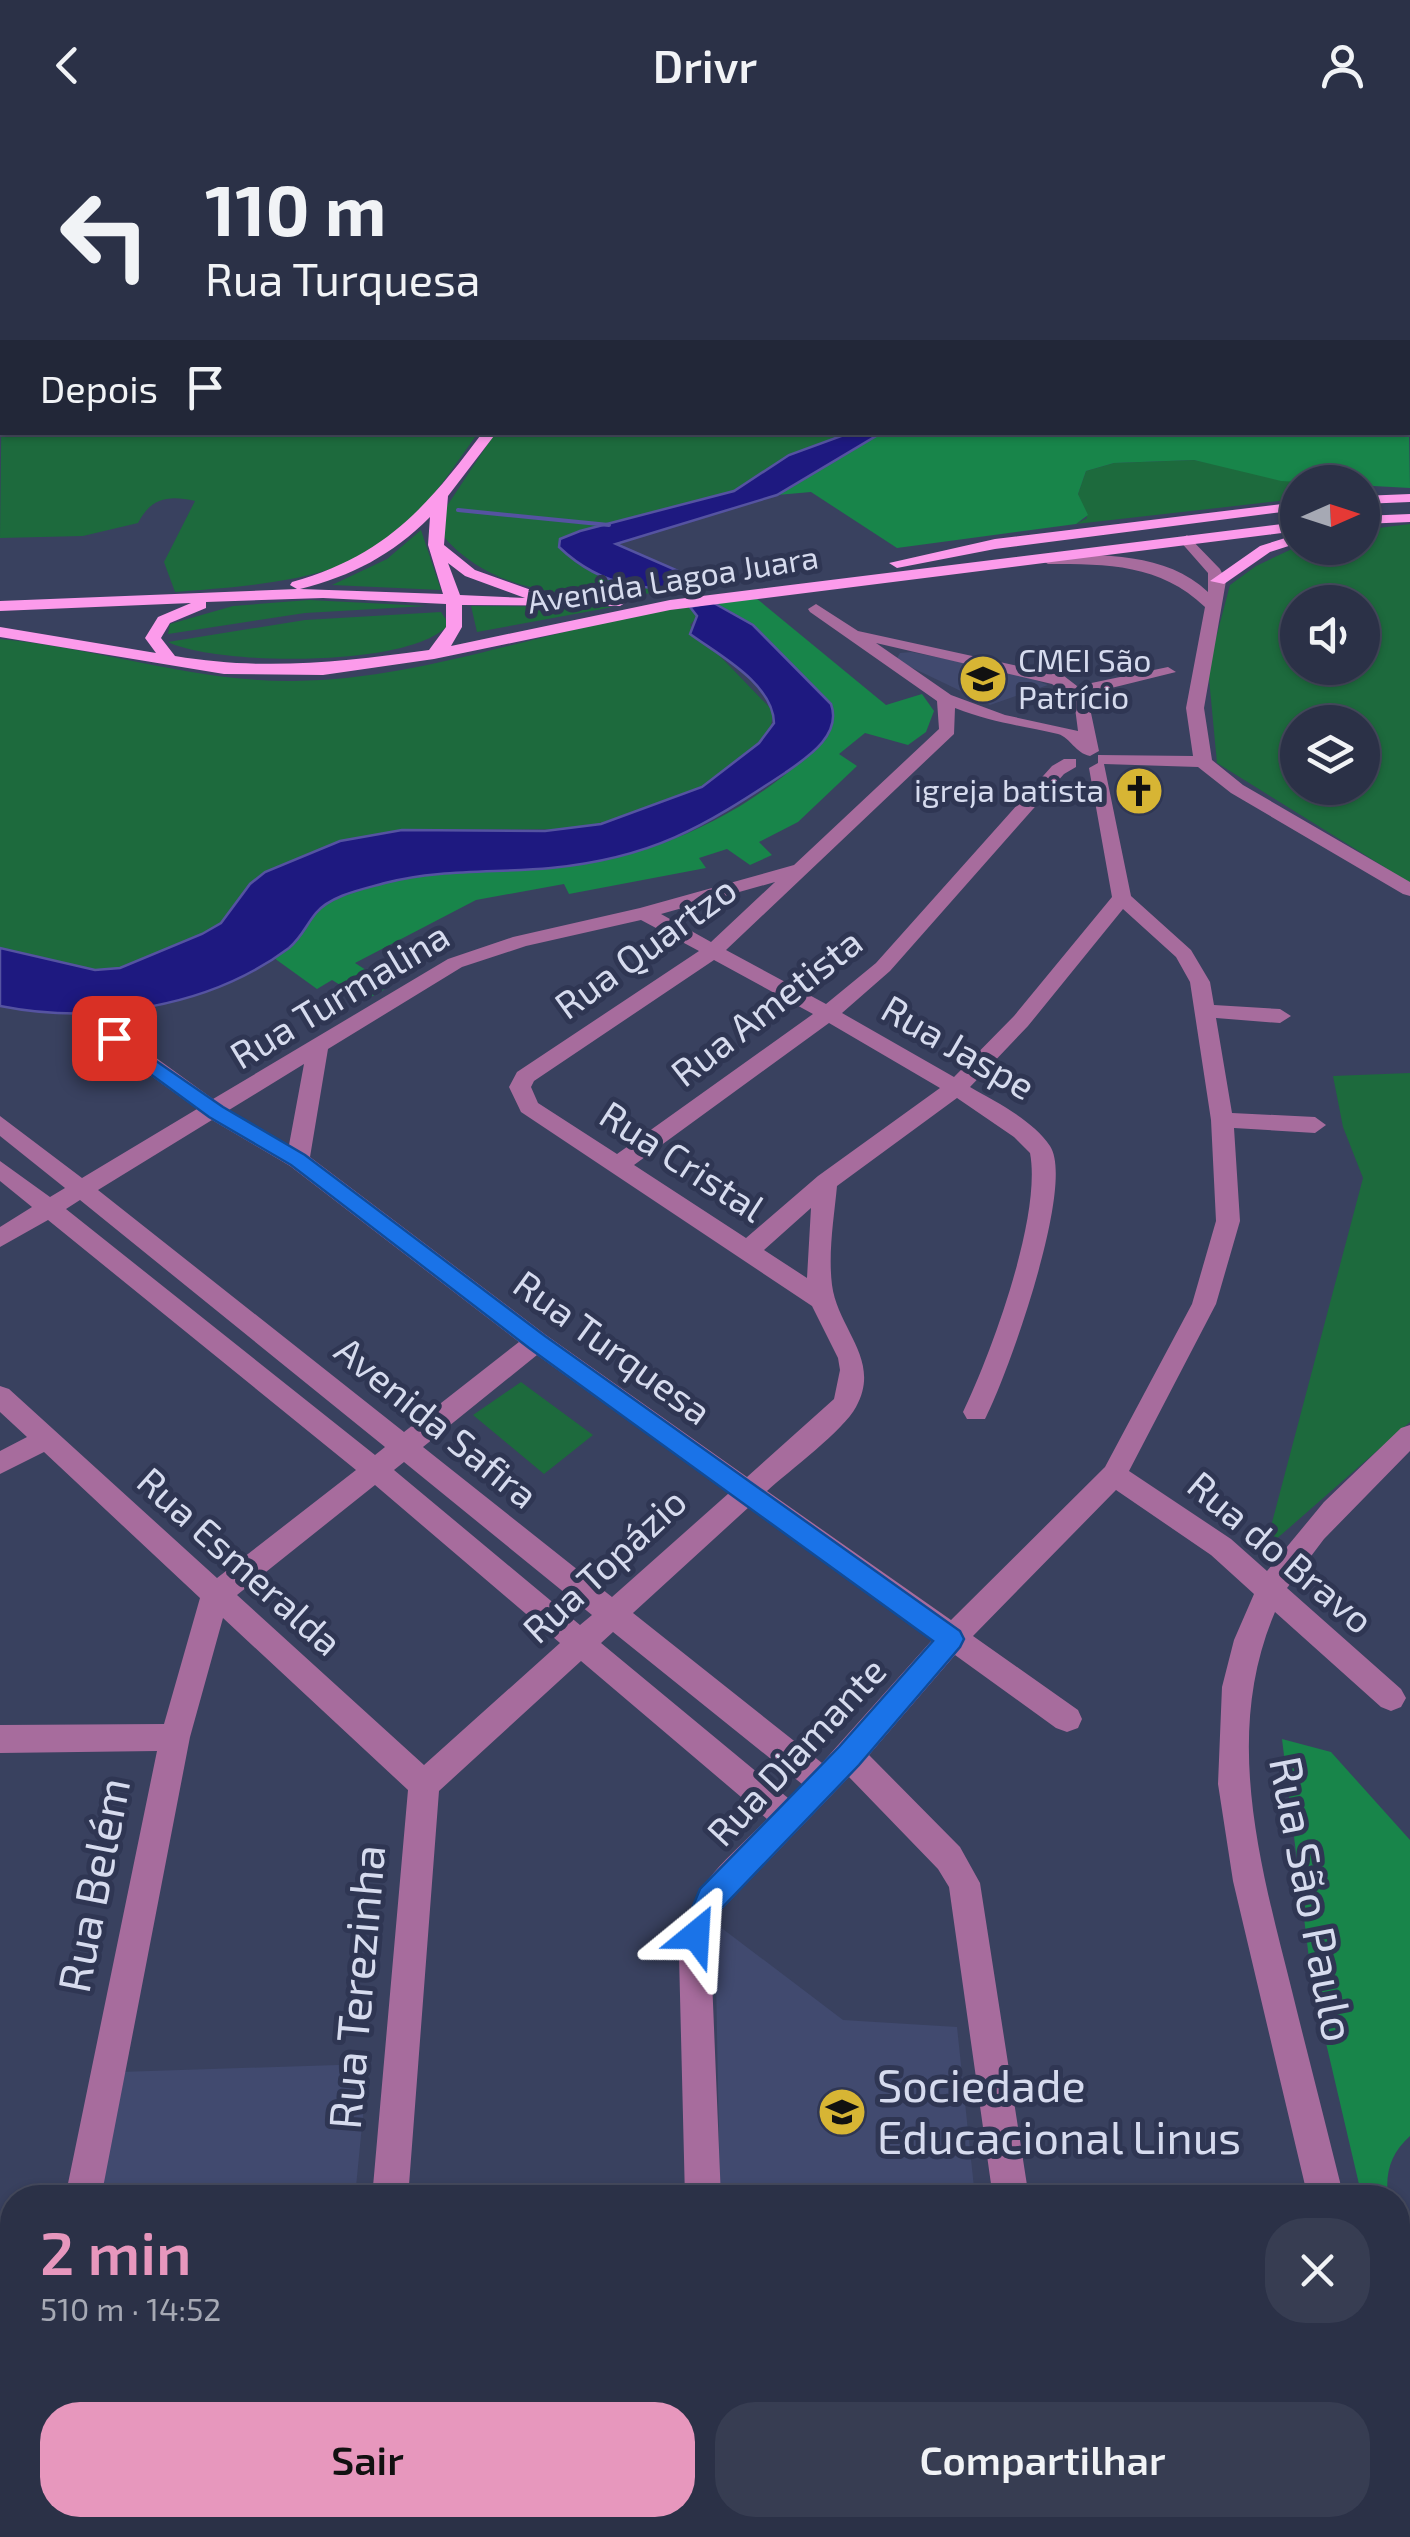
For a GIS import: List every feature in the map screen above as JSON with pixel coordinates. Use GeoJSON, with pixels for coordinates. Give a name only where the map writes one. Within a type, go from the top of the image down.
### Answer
{"type":"FeatureCollection","features":[{"type":"Feature","properties":{"kind":"main road"},"geometry":{"type":"LineString","coordinates":[[171,662],[153,638],[164,620],[186,608],[305,584],[382,554],[404,538],[488,435]]}},
{"type":"Feature","properties":{"kind":"main road"},"geometry":{"type":"LineString","coordinates":[[434,654],[456,630],[453,600],[436,546],[441,496]]}},
{"type":"Feature","properties":{"kind":"main road"},"geometry":{"type":"LineString","coordinates":[[1380,499],[1410,498]]}},
{"type":"Feature","properties":{"kind":"main road","name":"Avenida Lagoa Juara"},"geometry":{"type":"LineString","coordinates":[[738,592],[995,544],[1280,508]]}},
{"type":"Feature","properties":{"kind":"main road"},"geometry":{"type":"LineString","coordinates":[[1380,519],[1410,518]]}},
{"type":"Feature","properties":{"kind":"main road"},"geometry":{"type":"LineString","coordinates":[[1140,526],[1187,540]]}},
{"type":"Feature","properties":{"kind":"main road","name":"Avenida Lagoa Juara"},"geometry":{"type":"LineString","coordinates":[[0,632],[171,662],[271,671],[323,670],[434,654],[667,601],[1048,560],[1280,528]]}},
{"type":"Feature","properties":{"kind":"main road"},"geometry":{"type":"LineString","coordinates":[[1218,581],[1265,549],[1280,544]]}},
{"type":"Feature","properties":{"kind":"main road"},"geometry":{"type":"LineString","coordinates":[[436,546],[453,562],[490,583],[568,603]]}},
{"type":"Feature","properties":{"kind":"main road","name":"Avenida Lagoa Juara"},"geometry":{"type":"LineString","coordinates":[[0,606],[242,596],[390,596],[568,603],[667,601]]}},
{"type":"Feature","properties":{"kind":"main road"},"geometry":{"type":"LineString","coordinates":[[390,596],[437,610],[456,630]]}},
{"type":"Feature","properties":{"kind":"street"},"geometry":{"type":"LineString","coordinates":[[1187,540],[1215,572],[1218,581],[1195,708],[1203,762]]}},
{"type":"Feature","properties":{"kind":"street"},"geometry":{"type":"LineString","coordinates":[[1048,560],[1148,564],[1190,583],[1212,605]]}},
{"type":"Feature","properties":{"kind":"street"},"geometry":{"type":"LineString","coordinates":[[816,610],[945,699],[1001,720],[1055,726],[1076,736],[1089,758]]}},
{"type":"Feature","properties":{"kind":"street"},"geometry":{"type":"LineString","coordinates":[[846,632],[1043,674],[1077,691],[1168,672]]}},
{"type":"Feature","properties":{"kind":"street"},"geometry":{"type":"LineString","coordinates":[[880,654],[906,645]]}},
{"type":"Feature","properties":{"kind":"street"},"geometry":{"type":"LineString","coordinates":[[748,1250],[826,1182],[956,1088],[1010,1035],[1122,898],[1089,758],[1086,713],[1077,691]]}},
{"type":"Feature","properties":{"kind":"street"},"geometry":{"type":"LineString","coordinates":[[945,699],[948,730],[1001,720]]}},
{"type":"Feature","properties":{"kind":"street"},"geometry":{"type":"LineString","coordinates":[[1055,726],[1086,713]]}},
{"type":"Feature","properties":{"kind":"street","name":"Rua Quartzo"},"geometry":{"type":"LineString","coordinates":[[525,1077],[712,952],[948,730]]}},
{"type":"Feature","properties":{"kind":"street"},"geometry":{"type":"LineString","coordinates":[[1089,758],[1203,762],[1237,789],[1410,890]]}},
{"type":"Feature","properties":{"kind":"street","name":"Rua Ametista"},"geometry":{"type":"LineString","coordinates":[[618,1165],[826,1015],[883,968],[1058,770],[1089,758]]}},
{"type":"Feature","properties":{"kind":"street","name":"Rua Turmalina"},"geometry":{"type":"LineString","coordinates":[[0,1238],[80,1186],[216,1112],[455,963],[520,941],[644,913],[803,868]]}},
{"type":"Feature","properties":{"kind":"street","name":"Rua Diamante"},"geometry":{"type":"LineString","coordinates":[[703,2185],[695,1954],[700,1919],[710,1899],[824,1783],[951,1639],[1114,1475],[1204,1304],[1228,1221],[1222,1120],[1200,982],[1184,954],[1122,898]]}},
{"type":"Feature","properties":{"kind":"street","name":"Rua Jaspe"},"geometry":{"type":"LineString","coordinates":[[644,913],[956,1088],[1029,1134],[1041,1150],[1044,1169],[1028,1279],[1004,1358],[976,1412]]}},
{"type":"Feature","properties":{"kind":"street"},"geometry":{"type":"LineString","coordinates":[[1205,1011],[1280,1016]]}},
{"type":"Feature","properties":{"kind":"street","name":"Rua Turquesa"},"geometry":{"type":"LineString","coordinates":[[114,1038],[216,1112],[298,1160],[537,1342],[1067,1719]]}},
{"type":"Feature","properties":{"kind":"street"},"geometry":{"type":"LineString","coordinates":[[298,1160],[318,1047]]}},
{"type":"Feature","properties":{"kind":"street","name":"Rua Cristal"},"geometry":{"type":"LineString","coordinates":[[525,1077],[522,1098],[530,1107],[822,1300]]}},
{"type":"Feature","properties":{"kind":"street"},"geometry":{"type":"LineString","coordinates":[[1222,1120],[1315,1125]]}},
{"type":"Feature","properties":{"kind":"street","name":"Avenida Safira"},"geometry":{"type":"LineString","coordinates":[[0,1124],[824,1783]]}},
{"type":"Feature","properties":{"kind":"street","name":"Avenida Safira"},"geometry":{"type":"LineString","coordinates":[[0,1169],[375,1470],[790,1819]]}},
{"type":"Feature","properties":{"kind":"street"},"geometry":{"type":"LineString","coordinates":[[822,1300],[820,1240],[826,1182]]}},
{"type":"Feature","properties":{"kind":"street","name":"Rua Topázio"},"geometry":{"type":"LineString","coordinates":[[424,1785],[844,1404],[855,1380],[854,1358],[822,1300]]}},
{"type":"Feature","properties":{"kind":"street"},"geometry":{"type":"LineString","coordinates":[[214,1596],[537,1342]]}},
{"type":"Feature","properties":{"kind":"street","name":"Rua Esmeralda"},"geometry":{"type":"LineString","coordinates":[[0,1396],[424,1785]]}},
{"type":"Feature","properties":{"kind":"street","name":"Rua São Paulo"},"geometry":{"type":"LineString","coordinates":[[1323,2185],[1244,1861],[1234,1804],[1232,1714],[1242,1665],[1269,1593],[1310,1540],[1410,1436]]}},
{"type":"Feature","properties":{"kind":"street"},"geometry":{"type":"LineString","coordinates":[[0,1463],[46,1439]]}},
{"type":"Feature","properties":{"kind":"street","name":"Rua do Bravo"},"geometry":{"type":"LineString","coordinates":[[1114,1475],[1205,1535],[1392,1698]]}},
{"type":"Feature","properties":{"kind":"street","name":"Rua Belém"},"geometry":{"type":"LineString","coordinates":[[86,2185],[175,1737],[214,1596]]}},
{"type":"Feature","properties":{"kind":"street"},"geometry":{"type":"LineString","coordinates":[[0,1739],[175,1737]]}},
{"type":"Feature","properties":{"kind":"street"},"geometry":{"type":"LineString","coordinates":[[849,1756],[949,1858],[964,1883],[1009,2185]]}},
{"type":"Feature","properties":{"kind":"street","name":"Rua Terezinha"},"geometry":{"type":"LineString","coordinates":[[391,2185],[424,1785]]}},
{"type":"Feature","properties":{"kind":"shaded area"},"geometry":{"type":"Polygon","coordinates":[[[844,435],[878,435],[777,495],[616,544],[708,584],[668,588],[630,585],[594,572],[559,547],[560,539],[580,531],[734,491],[789,455],[844,435]]]}},
{"type":"Feature","properties":{"kind":"shaded area"},"geometry":{"type":"Polygon","coordinates":[[[712,602],[753,625],[831,704],[833,715],[832,726],[813,752],[728,810],[675,837],[619,857],[551,868],[426,875],[348,894],[322,907],[289,948],[258,968],[187,998],[112,1012],[36,1011],[0,1006],[0,948],[95,970],[120,968],[202,934],[221,923],[250,884],[265,872],[340,841],[402,830],[545,831],[601,824],[702,787],[759,743],[774,723],[764,695],[754,683],[690,634],[697,616],[690,607],[712,602]]]}},
{"type":"Feature","properties":{"kind":"shaded area","name":"CMEI São Patrício"},"geometry":{"type":"Polygon","coordinates":[[[900,653],[1017,673],[1048,685],[990,705],[896,660],[900,653]]]}},
{"type":"Feature","properties":{"kind":"shaded area","name":"Sociedade Educacional Linus"},"geometry":{"type":"Polygon","coordinates":[[[715,1923],[843,2020],[957,2027],[974,2185],[720,2185],[715,1923]]]}},
{"type":"Feature","properties":{"kind":"shaded area"},"geometry":{"type":"Polygon","coordinates":[[[368,2064],[356,2185],[98,2185],[120,2072],[368,2064]]]}},
{"type":"Feature","properties":{"kind":"green space"},"geometry":{"type":"Polygon","coordinates":[[[1,435],[477,435],[402,530],[353,561],[294,578],[175,592],[164,562],[195,501],[177,498],[155,503],[138,523],[83,536],[0,538],[1,435]]]}},
{"type":"Feature","properties":{"kind":"green space"},"geometry":{"type":"Polygon","coordinates":[[[494,435],[846,435],[789,455],[734,491],[560,539],[634,587],[673,591],[581,595],[520,584],[466,557],[443,536],[443,512],[494,435]]]}},
{"type":"Feature","properties":{"kind":"green space"},"geometry":{"type":"Polygon","coordinates":[[[878,435],[1409,435],[1410,488],[1380,486],[1380,465],[1280,465],[1280,481],[1194,460],[1114,463],[1086,471],[1078,494],[1088,515],[1076,524],[897,548],[811,492],[777,495],[878,435]]]}},
{"type":"Feature","properties":{"kind":"green space"},"geometry":{"type":"Polygon","coordinates":[[[1194,460],[1280,477],[1280,501],[1076,524],[1087,518],[1078,494],[1086,471],[1114,463],[1194,460]]]}},
{"type":"Feature","properties":{"kind":"green space"},"geometry":{"type":"Polygon","coordinates":[[[1410,524],[1410,883],[1285,805],[1380,805],[1380,705],[1280,705],[1280,802],[1217,763],[1208,668],[1230,585],[1280,555],[1280,565],[1380,565],[1380,528],[1410,524]]]}},
{"type":"Feature","properties":{"kind":"green space"},"geometry":{"type":"Polygon","coordinates":[[[421,530],[441,590],[332,585],[387,559],[421,530]]]}},
{"type":"Feature","properties":{"kind":"green space"},"geometry":{"type":"Polygon","coordinates":[[[756,598],[886,705],[922,694],[934,711],[926,732],[908,745],[865,733],[839,754],[857,766],[798,822],[759,842],[772,855],[750,865],[727,849],[699,858],[706,868],[569,894],[564,884],[476,900],[355,963],[391,986],[365,1000],[332,980],[317,989],[274,958],[325,905],[359,890],[411,878],[545,868],[624,855],[699,828],[768,787],[829,734],[764,636],[712,602],[756,598]]]}},
{"type":"Feature","properties":{"kind":"green space"},"geometry":{"type":"Polygon","coordinates":[[[309,600],[427,606],[305,613],[168,634],[170,624],[233,606],[309,600]]]}},
{"type":"Feature","properties":{"kind":"green space"},"geometry":{"type":"Polygon","coordinates":[[[471,606],[613,607],[477,632],[471,606]]]}},
{"type":"Feature","properties":{"kind":"green space"},"geometry":{"type":"Polygon","coordinates":[[[690,607],[698,616],[690,625],[774,712],[769,733],[702,787],[628,816],[574,829],[402,830],[340,841],[265,872],[221,923],[202,934],[120,968],[95,971],[0,948],[0,639],[183,671],[294,681],[344,678],[443,662],[640,615],[690,607]]]}},
{"type":"Feature","properties":{"kind":"green space"},"geometry":{"type":"Polygon","coordinates":[[[441,612],[449,624],[429,638],[397,649],[358,655],[228,656],[168,642],[305,620],[441,612]]]}},
{"type":"Feature","properties":{"kind":"green space"},"geometry":{"type":"Polygon","coordinates":[[[1410,1073],[1410,1422],[1265,1549],[1363,1178],[1343,1127],[1333,1076],[1410,1073]]]}},
{"type":"Feature","properties":{"kind":"green space"},"geometry":{"type":"Polygon","coordinates":[[[521,1382],[593,1435],[544,1474],[473,1415],[521,1382]]]}},
{"type":"Feature","properties":{"kind":"green space"},"geometry":{"type":"Polygon","coordinates":[[[1282,1739],[1331,1752],[1410,1840],[1410,2136],[1391,2164],[1388,2185],[1359,2185],[1312,1983],[1282,1739]]]}},
{"type":"Feature","properties":{"kind":"waterway"},"geometry":{"type":"LineString","coordinates":[[458,510],[609,525]]}},
{"type":"Feature","properties":{"kind":"place","name":"CMEI São Patrício"},"geometry":{"type":"Point","coordinates":[983,679]}},
{"type":"Feature","properties":{"kind":"place","name":"igreja batista"},"geometry":{"type":"Point","coordinates":[1139,791]}},
{"type":"Feature","properties":{"kind":"place","name":"Sociedade Educacional Linus"},"geometry":{"type":"Point","coordinates":[842,2112]}},
{"type":"Feature","properties":{"kind":"route"},"geometry":{"type":"LineString","coordinates":[[114,1038],[216,1112],[298,1160],[537,1342],[951,1639],[849,1756],[710,1899],[696,1935]]}}]}
